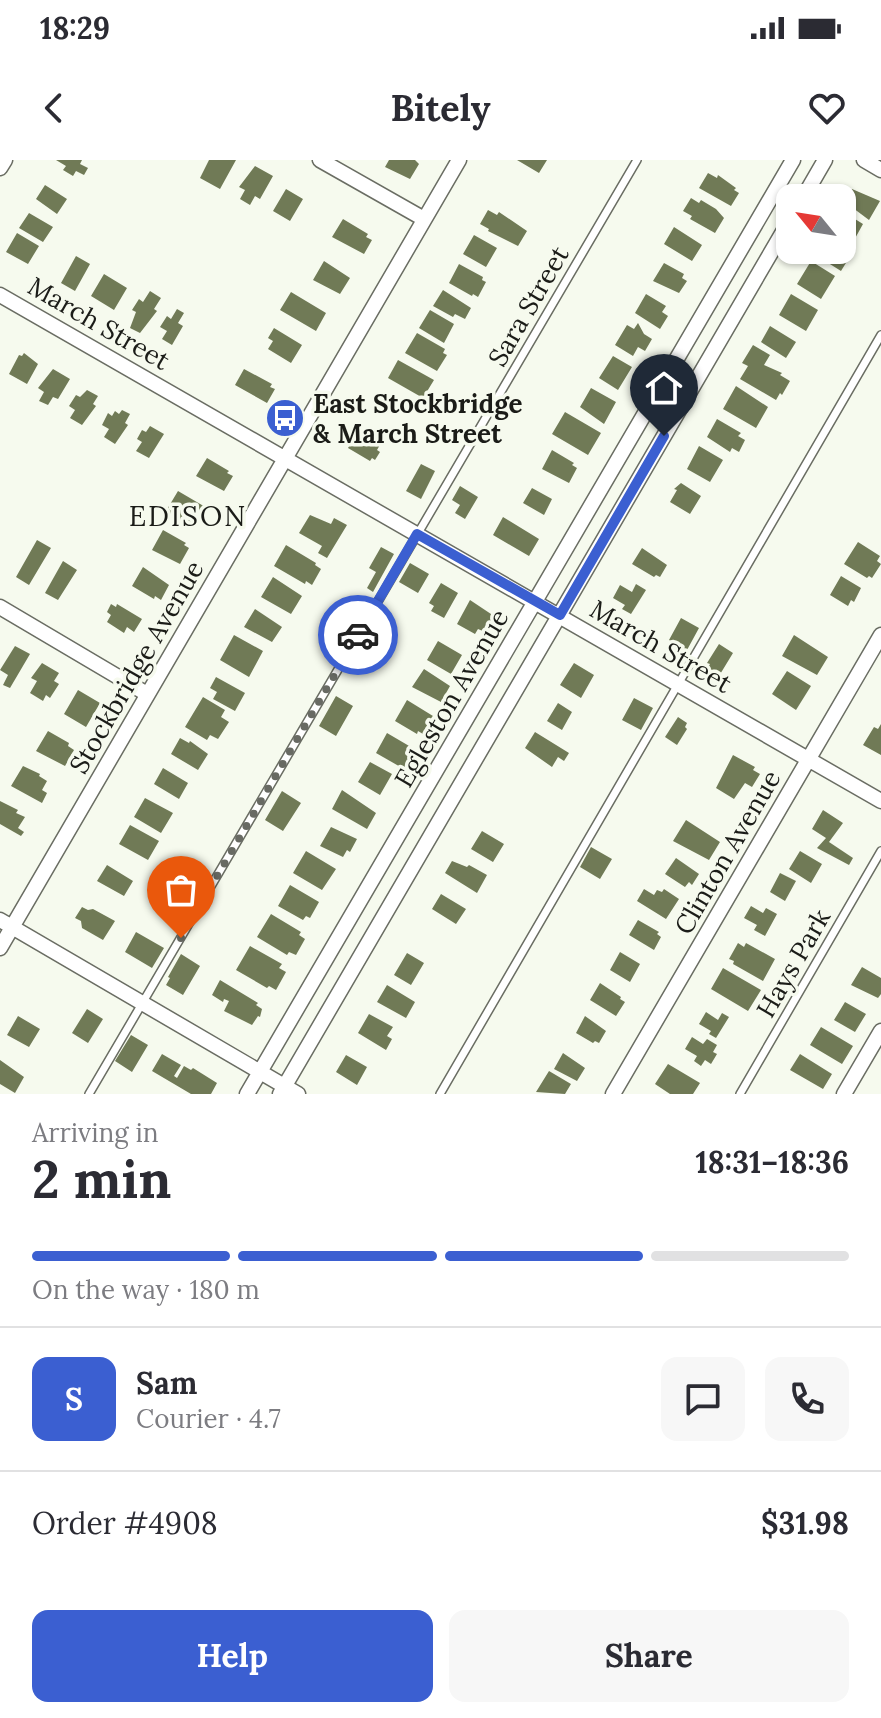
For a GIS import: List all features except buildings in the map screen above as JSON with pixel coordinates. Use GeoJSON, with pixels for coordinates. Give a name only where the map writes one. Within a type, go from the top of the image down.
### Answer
{"type":"FeatureCollection","features":[{"type":"Feature","properties":{"kind":"street"},"geometry":{"type":"LineString","coordinates":[[0,168],[5,160]]}},
{"type":"Feature","properties":{"kind":"street"},"geometry":{"type":"LineString","coordinates":[[320,160],[424,219]]}},
{"type":"Feature","properties":{"kind":"street","name":"Stockbridge Avenue"},"geometry":{"type":"LineString","coordinates":[[0,948],[6,924],[147,694],[459,160]]}},
{"type":"Feature","properties":{"kind":"street","name":"Egleston Avenue"},"geometry":{"type":"LineString","coordinates":[[247,1094],[793,160]]}},
{"type":"Feature","properties":{"kind":"street"},"geometry":{"type":"LineString","coordinates":[[811,184],[825,160]]}},
{"type":"Feature","properties":{"kind":"street"},"geometry":{"type":"LineString","coordinates":[[864,160],[881,170]]}},
{"type":"Feature","properties":{"kind":"street","name":"Egleston Avenue"},"geometry":{"type":"LineString","coordinates":[[282,1090],[776,244]]}},
{"type":"Feature","properties":{"kind":"street","name":"March Street"},"geometry":{"type":"LineString","coordinates":[[0,295],[881,801]]}},
{"type":"Feature","properties":{"kind":"street"},"geometry":{"type":"LineString","coordinates":[[673,367],[696,381]]}},
{"type":"Feature","properties":{"kind":"street"},"geometry":{"type":"LineString","coordinates":[[0,607],[147,694]]}},
{"type":"Feature","properties":{"kind":"street","name":"Clinton Avenue"},"geometry":{"type":"LineString","coordinates":[[613,1094],[881,635]]}},
{"type":"Feature","properties":{"kind":"street"},"geometry":{"type":"LineString","coordinates":[[398,836],[422,850]]}},
{"type":"Feature","properties":{"kind":"street"},"geometry":{"type":"LineString","coordinates":[[6,924],[260,1072],[282,1090],[298,1094]]}},
{"type":"Feature","properties":{"kind":"street"},"geometry":{"type":"LineString","coordinates":[[844,1094],[881,1031]]}},
{"type":"Feature","properties":{"kind":"lane","name":"Sara Street"},"geometry":{"type":"LineString","coordinates":[[89,1094],[637,160]]}},
{"type":"Feature","properties":{"kind":"lane"},"geometry":{"type":"LineString","coordinates":[[440,1094],[881,335]]}},
{"type":"Feature","properties":{"kind":"lane","name":"Hays Park"},"geometry":{"type":"LineString","coordinates":[[740,1094],[881,851]]}},
{"type":"Feature","properties":{"kind":"way so far"},"geometry":{"type":"LineString","coordinates":[[181,938],[358,635]]}},
{"type":"Feature","properties":{"kind":"place","name":"East Stockbridge & March Street"},"geometry":{"type":"Point","coordinates":[285,418]}},
{"type":"Feature","properties":{"kind":"district","name":"EDISON"},"geometry":{"type":"Point","coordinates":[188,516]}},
{"type":"Feature","properties":{"kind":"route"},"geometry":{"type":"LineString","coordinates":[[358,635],[417,534],[560,615],[664,436]]}}]}
